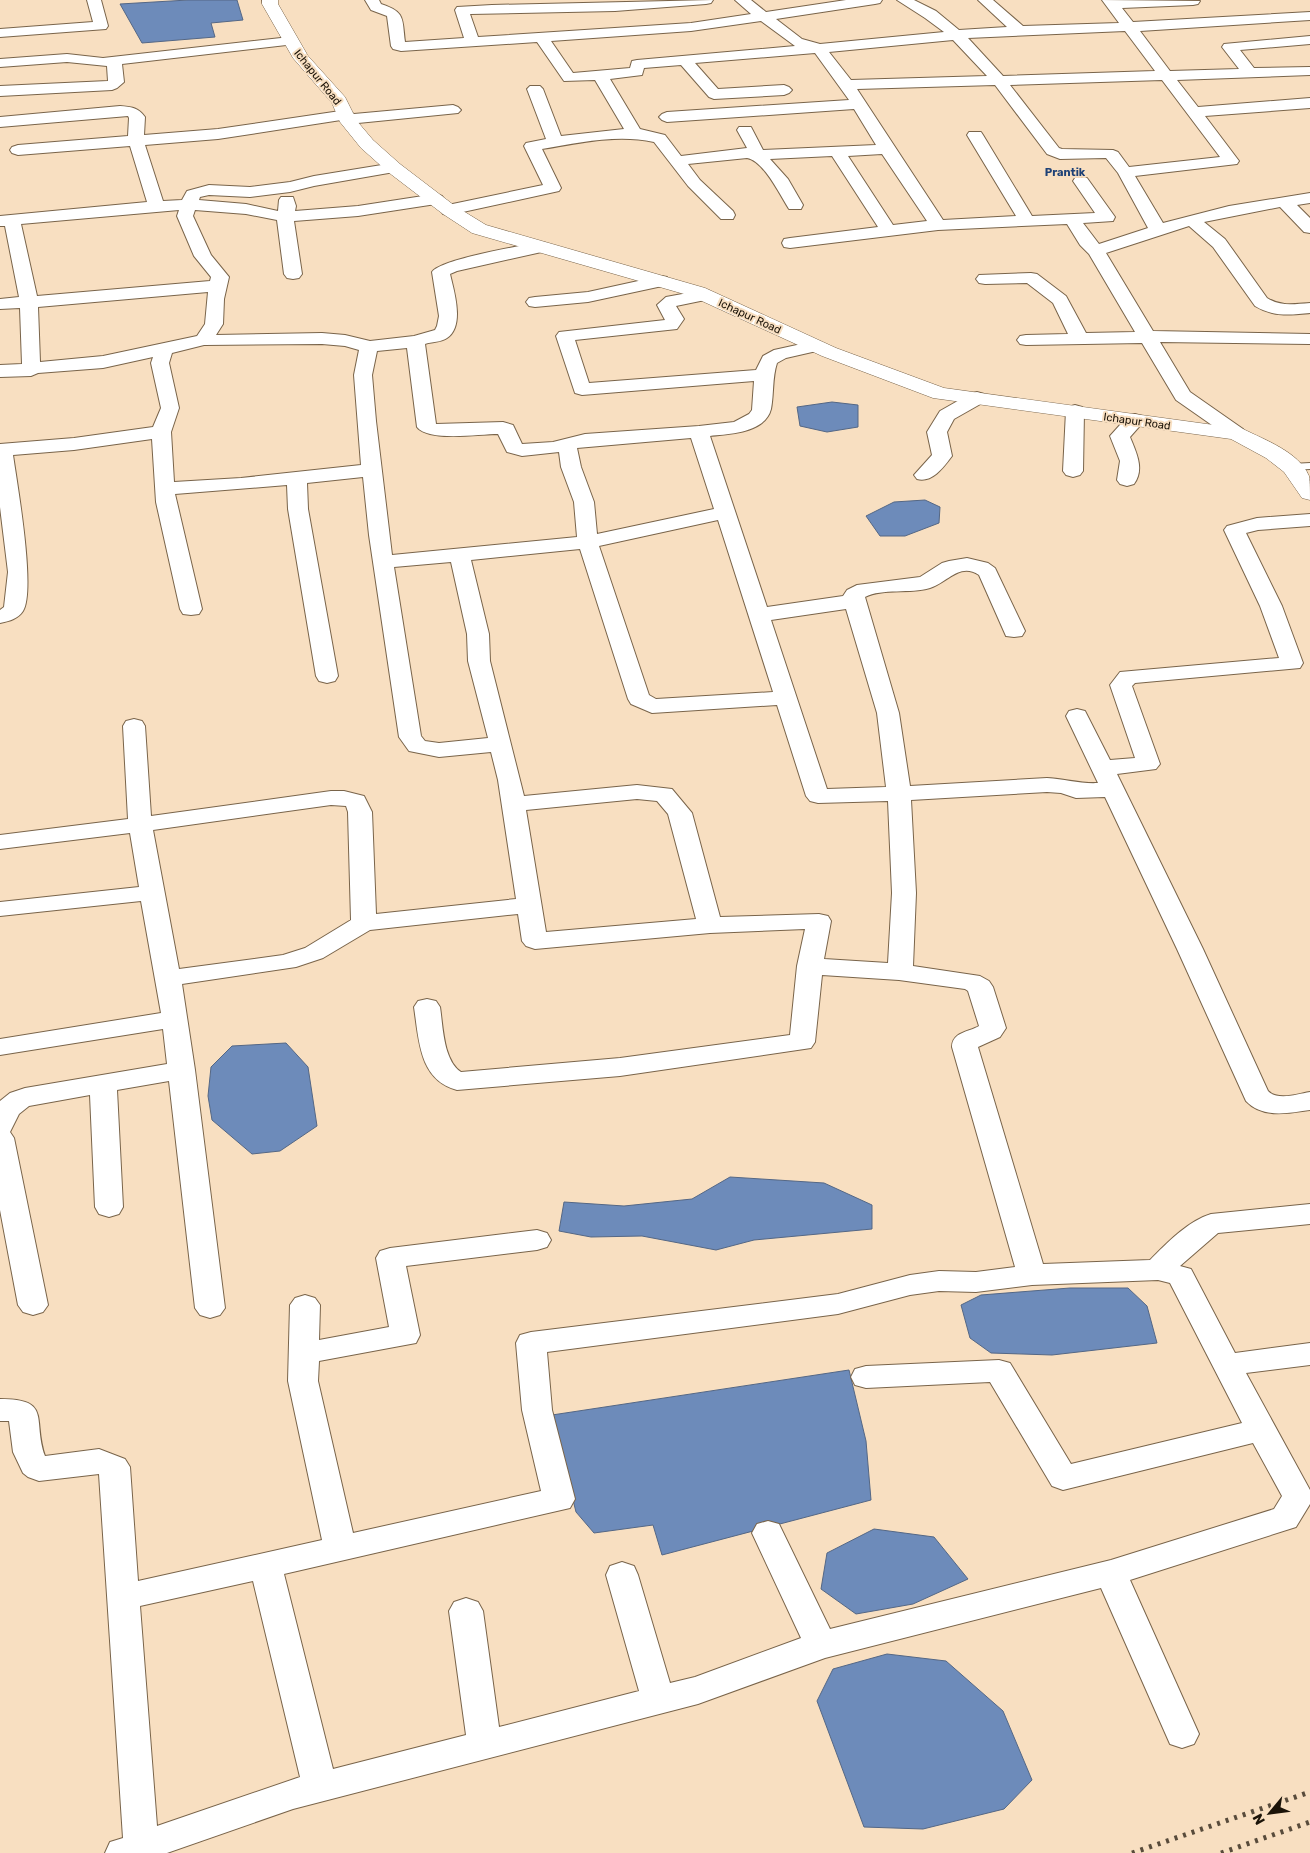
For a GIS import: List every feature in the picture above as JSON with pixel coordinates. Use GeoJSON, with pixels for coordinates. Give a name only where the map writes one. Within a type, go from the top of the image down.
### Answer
{"type":"FeatureCollection","features":[{"type":"Feature","properties":{"kind":"street"},"geometry":{"type":"LineString","coordinates":[[0,34],[102,26],[94,0]]}},
{"type":"Feature","properties":{"kind":"street","name":"Ichapur Road"},"geometry":{"type":"LineString","coordinates":[[270,0],[290,41],[301,58],[339,101],[368,144],[394,168],[479,230],[704,294],[815,346],[940,394],[1236,434],[1301,466],[1310,493]]}},
{"type":"Feature","properties":{"kind":"street"},"geometry":{"type":"LineString","coordinates":[[372,0],[376,7],[391,12],[394,16],[398,47],[691,27],[875,0]]}},
{"type":"Feature","properties":{"kind":"street"},"geometry":{"type":"LineString","coordinates":[[472,42],[462,10],[524,4],[660,6],[706,0]]}},
{"type":"Feature","properties":{"kind":"street"},"geometry":{"type":"LineString","coordinates":[[742,0],[797,42],[819,48],[847,86],[938,225]]}},
{"type":"Feature","properties":{"kind":"street"},"geometry":{"type":"LineString","coordinates":[[904,0],[933,16],[956,34],[1001,81],[1053,151],[1060,154],[1110,154],[1124,172],[1158,230]]}},
{"type":"Feature","properties":{"kind":"street"},"geometry":{"type":"LineString","coordinates":[[985,0],[1019,30]]}},
{"type":"Feature","properties":{"kind":"street"},"geometry":{"type":"LineString","coordinates":[[1111,2],[1192,0]]}},
{"type":"Feature","properties":{"kind":"street"},"geometry":{"type":"LineString","coordinates":[[1111,2],[1231,161],[1124,172]]}},
{"type":"Feature","properties":{"kind":"street"},"geometry":{"type":"LineString","coordinates":[[1264,6],[1273,18]]}},
{"type":"Feature","properties":{"kind":"street"},"geometry":{"type":"LineString","coordinates":[[541,37],[569,78],[637,72],[638,64],[924,39],[956,34],[1131,27],[1310,16]]}},
{"type":"Feature","properties":{"kind":"street"},"geometry":{"type":"LineString","coordinates":[[1250,73],[1229,47],[1310,40]]}},
{"type":"Feature","properties":{"kind":"street"},"geometry":{"type":"LineString","coordinates":[[0,63],[67,58],[103,62],[290,41]]}},
{"type":"Feature","properties":{"kind":"street"},"geometry":{"type":"LineString","coordinates":[[0,91],[112,85],[116,82],[114,60]]}},
{"type":"Feature","properties":{"kind":"street"},"geometry":{"type":"LineString","coordinates":[[686,60],[692,70],[714,94],[784,90]]}},
{"type":"Feature","properties":{"kind":"street"},"geometry":{"type":"LineString","coordinates":[[847,86],[1310,71]]}},
{"type":"Feature","properties":{"kind":"street"},"geometry":{"type":"LineString","coordinates":[[600,75],[634,133]]}},
{"type":"Feature","properties":{"kind":"street"},"geometry":{"type":"LineString","coordinates":[[535,90],[555,142]]}},
{"type":"Feature","properties":{"kind":"street"},"geometry":{"type":"LineString","coordinates":[[667,117],[859,104]]}},
{"type":"Feature","properties":{"kind":"street"},"geometry":{"type":"LineString","coordinates":[[1195,112],[1307,107]]}},
{"type":"Feature","properties":{"kind":"street"},"geometry":{"type":"LineString","coordinates":[[18,150],[218,134],[348,117],[453,110]]}},
{"type":"Feature","properties":{"kind":"street"},"geometry":{"type":"LineString","coordinates":[[0,122],[120,111],[132,112],[138,117],[136,140],[156,206]]}},
{"type":"Feature","properties":{"kind":"street"},"geometry":{"type":"LineString","coordinates":[[744,130],[758,155],[782,182],[794,206]]}},
{"type":"Feature","properties":{"kind":"street"},"geometry":{"type":"LineString","coordinates":[[31,370],[28,301],[15,270],[6,221],[156,206],[246,209],[285,217],[443,205],[553,188],[532,147],[592,136],[634,133],[659,138],[694,183],[728,215]]}},
{"type":"Feature","properties":{"kind":"street"},"geometry":{"type":"LineString","coordinates":[[975,135],[1026,221]]}},
{"type":"Feature","properties":{"kind":"street"},"geometry":{"type":"LineString","coordinates":[[676,161],[747,153],[758,155],[838,153],[887,149]]}},
{"type":"Feature","properties":{"kind":"street"},"geometry":{"type":"LineString","coordinates":[[838,153],[888,230]]}},
{"type":"Feature","properties":{"kind":"street"},"geometry":{"type":"LineString","coordinates":[[204,340],[214,324],[215,299],[220,277],[203,256],[185,216],[193,194],[199,192],[250,192],[394,168]]}},
{"type":"Feature","properties":{"kind":"street"},"geometry":{"type":"LineString","coordinates":[[790,243],[938,225],[1106,216],[1080,181]]}},
{"type":"Feature","properties":{"kind":"street"},"geometry":{"type":"LineString","coordinates":[[279,188],[286,197],[288,206],[285,217],[293,274]]}},
{"type":"Feature","properties":{"kind":"street"},"geometry":{"type":"LineString","coordinates":[[1096,251],[1158,230],[1193,221],[1310,198]]}},
{"type":"Feature","properties":{"kind":"street"},"geometry":{"type":"LineString","coordinates":[[1285,202],[1310,228]]}},
{"type":"Feature","properties":{"kind":"street"},"geometry":{"type":"LineString","coordinates":[[1072,219],[1086,241],[1096,251],[1183,396],[1236,434]]}},
{"type":"Feature","properties":{"kind":"street"},"geometry":{"type":"LineString","coordinates":[[1193,221],[1219,243],[1261,302],[1271,308],[1278,309],[1310,308]]}},
{"type":"Feature","properties":{"kind":"street"},"geometry":{"type":"LineString","coordinates":[[0,371],[31,370],[102,362],[204,340],[272,340],[324,337],[352,340],[369,347],[415,341],[440,334],[447,327],[444,284],[441,272],[443,270],[540,247]]}},
{"type":"Feature","properties":{"kind":"street"},"geometry":{"type":"LineString","coordinates":[[985,279],[1031,278],[1060,300],[1080,339]]}},
{"type":"Feature","properties":{"kind":"street"},"geometry":{"type":"LineString","coordinates":[[535,302],[588,297],[661,281]]}},
{"type":"Feature","properties":{"kind":"street"},"geometry":{"type":"LineString","coordinates":[[0,304],[218,286]]}},
{"type":"Feature","properties":{"kind":"street"},"geometry":{"type":"LineString","coordinates":[[704,294],[672,301],[666,305],[675,319],[671,325],[564,336],[582,388],[764,375]]}},
{"type":"Feature","properties":{"kind":"street"},"geometry":{"type":"LineString","coordinates":[[1026,340],[1241,336],[1310,339]]}},
{"type":"Feature","properties":{"kind":"street"},"geometry":{"type":"LineString","coordinates":[[415,341],[428,428],[503,428],[506,429],[514,448],[522,450],[553,448],[585,440],[699,432],[738,427],[757,418],[761,410],[764,375],[770,360],[775,356],[815,346]]}},
{"type":"Feature","properties":{"kind":"street"},"geometry":{"type":"LineString","coordinates":[[369,347],[363,375],[366,421],[383,562],[410,737],[417,746],[440,750],[500,744]]}},
{"type":"Feature","properties":{"kind":"street"},"geometry":{"type":"LineString","coordinates":[[164,349],[160,362],[170,408],[162,432],[166,502],[191,610]]}},
{"type":"Feature","properties":{"kind":"street"},"geometry":{"type":"LineString","coordinates":[[924,475],[942,456],[937,432],[947,415],[976,398]]}},
{"type":"Feature","properties":{"kind":"street"},"geometry":{"type":"LineString","coordinates":[[1073,471],[1075,411]]}},
{"type":"Feature","properties":{"kind":"street"},"geometry":{"type":"LineString","coordinates":[[1127,480],[1130,461],[1120,436],[1135,420]]}},
{"type":"Feature","properties":{"kind":"street"},"geometry":{"type":"LineString","coordinates":[[0,617],[14,608],[9,573],[2,450],[74,444],[162,432]]}},
{"type":"Feature","properties":{"kind":"street"},"geometry":{"type":"LineString","coordinates":[[699,432],[818,796],[899,794],[1048,785],[1066,786],[1076,790],[1148,764],[1122,685],[1128,677],[1292,663],[1271,606],[1234,530],[1257,524],[1310,520]]}},
{"type":"Feature","properties":{"kind":"street"},"geometry":{"type":"LineString","coordinates":[[567,444],[571,467],[584,502],[588,542],[641,701],[652,706],[785,698]]}},
{"type":"Feature","properties":{"kind":"street"},"geometry":{"type":"LineString","coordinates":[[165,490],[372,470]]}},
{"type":"Feature","properties":{"kind":"street"},"geometry":{"type":"LineString","coordinates":[[298,478],[298,509],[327,676]]}},
{"type":"Feature","properties":{"kind":"street"},"geometry":{"type":"LineString","coordinates":[[383,562],[588,542],[724,513]]}},
{"type":"Feature","properties":{"kind":"street"},"geometry":{"type":"LineString","coordinates":[[426,1006],[438,1066],[444,1075],[457,1081],[620,1067],[802,1042],[810,966],[818,921],[710,925],[535,941],[510,780],[479,661],[478,634],[460,555]]}},
{"type":"Feature","properties":{"kind":"street"},"geometry":{"type":"LineString","coordinates":[[902,972],[900,970],[904,893],[899,794],[888,713],[854,601],[854,594],[860,590],[924,582],[933,579],[949,567],[974,564],[988,572],[1014,630]]}},
{"type":"Feature","properties":{"kind":"street"},"geometry":{"type":"LineString","coordinates":[[758,615],[854,601]]}},
{"type":"Feature","properties":{"kind":"street"},"geometry":{"type":"LineString","coordinates":[[1077,716],[1190,949],[1256,1095],[1268,1105],[1305,1106]]}},
{"type":"Feature","properties":{"kind":"street"},"geometry":{"type":"LineString","coordinates":[[134,726],[140,825],[175,1019],[210,1308]]}},
{"type":"Feature","properties":{"kind":"street"},"geometry":{"type":"LineString","coordinates":[[514,804],[637,792],[664,794],[680,813],[710,925]]}},
{"type":"Feature","properties":{"kind":"street"},"geometry":{"type":"LineString","coordinates":[[0,842],[140,825],[331,798],[344,798],[356,801],[360,812],[364,923]]}},
{"type":"Feature","properties":{"kind":"street"},"geometry":{"type":"LineString","coordinates":[[0,909],[152,893]]}},
{"type":"Feature","properties":{"kind":"street"},"geometry":{"type":"LineString","coordinates":[[168,978],[287,962],[314,953],[364,923],[529,905]]}},
{"type":"Feature","properties":{"kind":"street"},"geometry":{"type":"LineString","coordinates":[[810,966],[902,972],[971,982],[977,984],[982,990],[993,1028],[989,1033],[965,1042],[965,1047],[1032,1275]]}},
{"type":"Feature","properties":{"kind":"street"},"geometry":{"type":"LineString","coordinates":[[0,1047],[175,1019]]}},
{"type":"Feature","properties":{"kind":"street"},"geometry":{"type":"LineString","coordinates":[[0,1127],[6,1110],[17,1100],[182,1070]]}},
{"type":"Feature","properties":{"kind":"street"},"geometry":{"type":"LineString","coordinates":[[102,1084],[109,1207]]}},
{"type":"Feature","properties":{"kind":"street"},"geometry":{"type":"LineString","coordinates":[[0,1138],[33,1305]]}},
{"type":"Feature","properties":{"kind":"street"},"geometry":{"type":"LineString","coordinates":[[1158,1270],[1179,1249],[1211,1224],[1310,1214]]}},
{"type":"Feature","properties":{"kind":"street"},"geometry":{"type":"LineString","coordinates":[[304,1353],[405,1335],[390,1258],[537,1240]]}},
{"type":"Feature","properties":{"kind":"street"},"geometry":{"type":"LineString","coordinates":[[0,1410],[19,1410],[24,1414],[30,1458],[33,1465],[40,1469],[99,1461],[114,1467],[123,1597],[132,1850],[293,1794],[698,1690],[821,1645],[1111,1573],[1285,1518],[1298,1497],[1226,1365],[1181,1276],[1158,1270],[1032,1275],[976,1282],[939,1281],[910,1285],[838,1304],[531,1343],[537,1410],[559,1499],[123,1597]]}},
{"type":"Feature","properties":{"kind":"street"},"geometry":{"type":"LineString","coordinates":[[306,1305],[303,1381],[340,1547]]}},
{"type":"Feature","properties":{"kind":"street"},"geometry":{"type":"LineString","coordinates":[[1226,1365],[1310,1354]]}},
{"type":"Feature","properties":{"kind":"street"},"geometry":{"type":"LineString","coordinates":[[866,1377],[999,1371],[1063,1478],[1261,1430]]}},
{"type":"Feature","properties":{"kind":"street"},"geometry":{"type":"LineString","coordinates":[[768,1533],[821,1645]]}},
{"type":"Feature","properties":{"kind":"street"},"geometry":{"type":"LineString","coordinates":[[265,1564],[320,1787]]}},
{"type":"Feature","properties":{"kind":"street"},"geometry":{"type":"LineString","coordinates":[[1111,1573],[1182,1734]]}},
{"type":"Feature","properties":{"kind":"street"},"geometry":{"type":"LineString","coordinates":[[622,1575],[658,1700]]}},
{"type":"Feature","properties":{"kind":"street"},"geometry":{"type":"LineString","coordinates":[[466,1611],[484,1744]]}},
{"type":"Feature","properties":{"kind":"water"},"geometry":{"type":"Polygon","coordinates":[[[188,0],[237,0],[243,20],[211,23],[215,37],[142,43],[120,4],[188,0]]]}},
{"type":"Feature","properties":{"kind":"water"},"geometry":{"type":"Polygon","coordinates":[[[832,402],[858,405],[858,427],[827,432],[800,426],[797,407],[832,402]]]}},
{"type":"Feature","properties":{"kind":"water"},"geometry":{"type":"Polygon","coordinates":[[[925,500],[940,507],[939,523],[905,536],[880,536],[866,516],[894,502],[925,500]]]}},
{"type":"Feature","properties":{"kind":"water"},"geometry":{"type":"Polygon","coordinates":[[[286,1043],[308,1067],[317,1126],[280,1151],[252,1154],[212,1120],[208,1096],[211,1067],[232,1046],[286,1043]]]}},
{"type":"Feature","properties":{"kind":"water"},"geometry":{"type":"Polygon","coordinates":[[[730,1177],[824,1183],[872,1205],[872,1229],[754,1240],[716,1250],[642,1236],[591,1237],[559,1231],[564,1202],[624,1206],[692,1199],[730,1177]]]}},
{"type":"Feature","properties":{"kind":"water"},"geometry":{"type":"Polygon","coordinates":[[[1070,1288],[1128,1288],[1147,1306],[1157,1343],[1052,1355],[991,1353],[970,1338],[961,1305],[981,1295],[1070,1288]]]}},
{"type":"Feature","properties":{"kind":"water"},"geometry":{"type":"Polygon","coordinates":[[[849,1370],[866,1441],[871,1500],[662,1555],[653,1525],[594,1533],[576,1512],[552,1415],[849,1370]]]}},
{"type":"Feature","properties":{"kind":"water"},"geometry":{"type":"Polygon","coordinates":[[[874,1529],[934,1537],[968,1579],[913,1604],[856,1614],[821,1589],[827,1553],[874,1529]]]}},
{"type":"Feature","properties":{"kind":"water"},"geometry":{"type":"Polygon","coordinates":[[[887,1654],[946,1661],[1003,1711],[1032,1780],[1004,1809],[923,1829],[864,1827],[817,1701],[833,1669],[887,1654]]]}},
{"type":"Feature","properties":{"kind":"railway"},"geometry":{"type":"LineString","coordinates":[[1132,1853],[1310,1792]]}},
{"type":"Feature","properties":{"kind":"railway"},"geometry":{"type":"LineString","coordinates":[[1221,1853],[1310,1822]]}},
{"type":"Feature","properties":{"kind":"district","name":"Prantik"},"geometry":{"type":"Point","coordinates":[1065,172]}}]}
